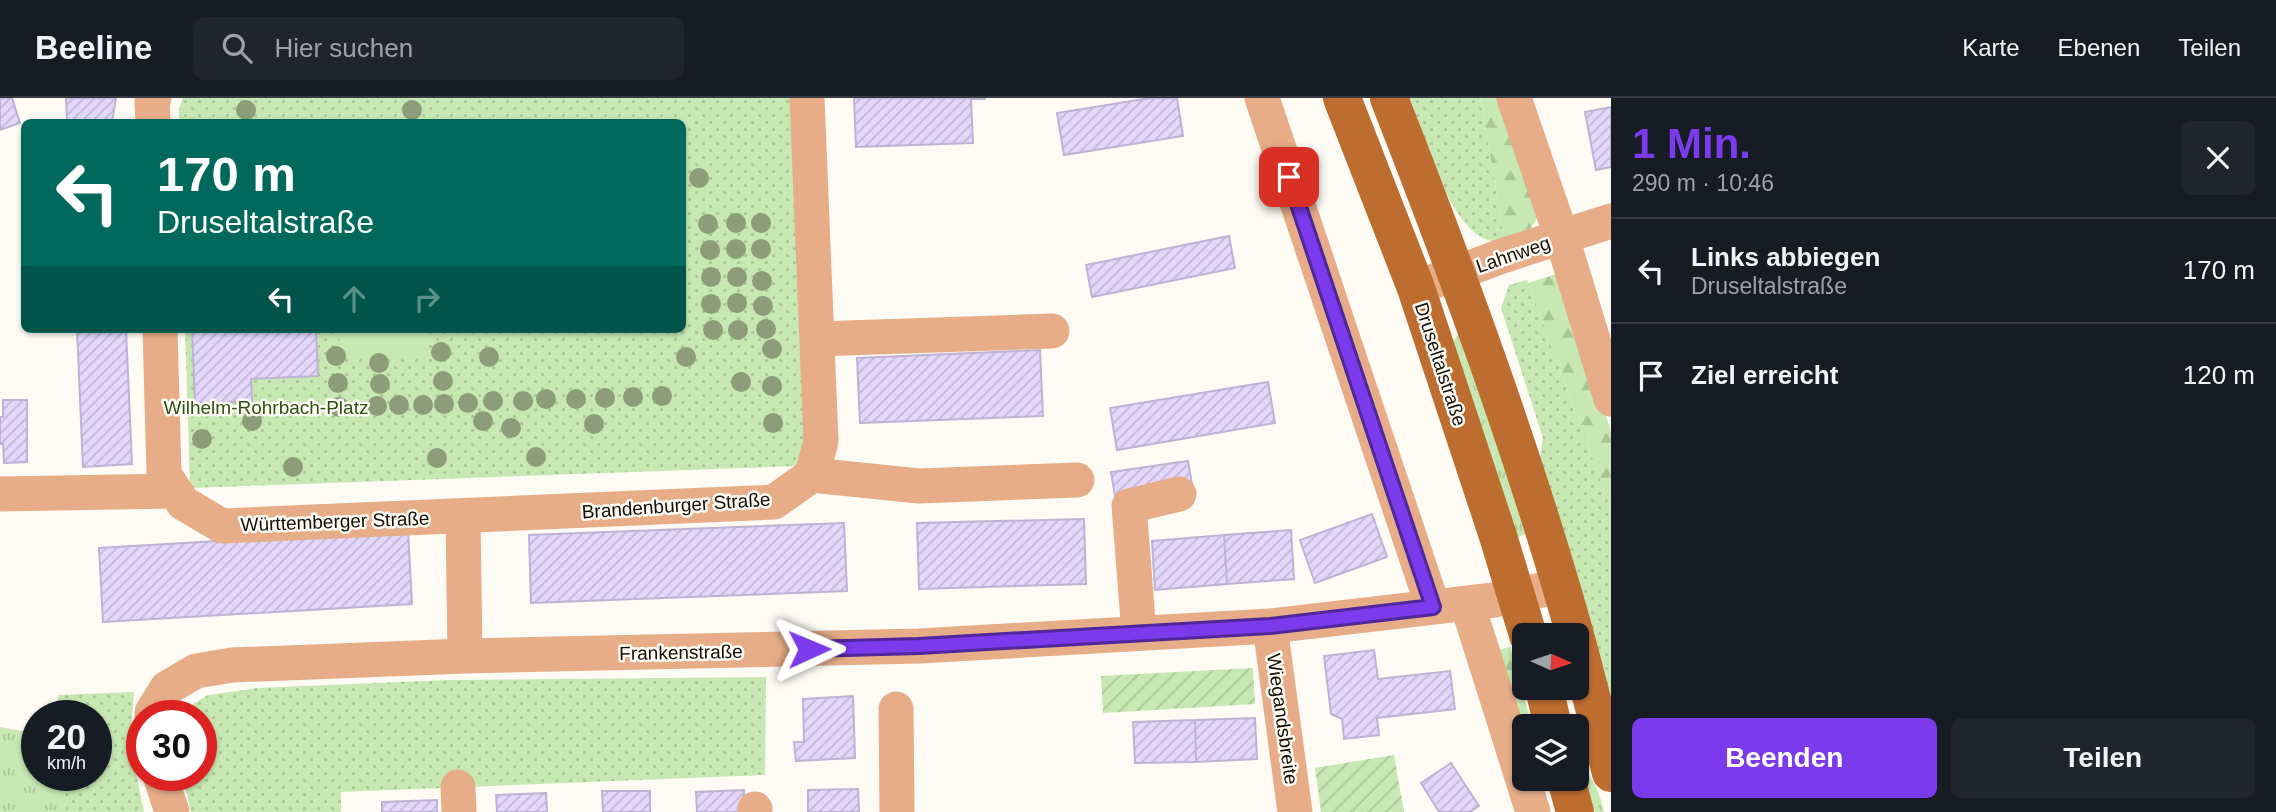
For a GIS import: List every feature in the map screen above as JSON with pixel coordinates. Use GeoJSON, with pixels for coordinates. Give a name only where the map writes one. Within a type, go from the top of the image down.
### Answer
{"type":"FeatureCollection","features":[{"type":"Feature","properties":{"kind":"main road","name":"Druseltalstraße"},"geometry":{"type":"LineString","coordinates":[[1342,98],[1416,288],[1524,623]]}},
{"type":"Feature","properties":{"kind":"main road"},"geometry":{"type":"LineString","coordinates":[[1389,98],[1458,273],[1572,623]]}},
{"type":"Feature","properties":{"kind":"main road"},"geometry":{"type":"LineString","coordinates":[[1589,688],[1611,773]]}},
{"type":"Feature","properties":{"kind":"main road"},"geometry":{"type":"LineString","coordinates":[[1569,791],[1575,812]]}},
{"type":"Feature","properties":{"kind":"street"},"geometry":{"type":"LineString","coordinates":[[153,119],[154,98]]}},
{"type":"Feature","properties":{"kind":"street"},"geometry":{"type":"LineString","coordinates":[[807,98],[821,441],[812,475],[919,486],[1077,480]]}},
{"type":"Feature","properties":{"kind":"street"},"geometry":{"type":"LineString","coordinates":[[1262,98],[1433,607]]}},
{"type":"Feature","properties":{"kind":"street"},"geometry":{"type":"LineString","coordinates":[[1514,98],[1562,237],[1611,399]]}},
{"type":"Feature","properties":{"kind":"street","name":"Lahnweg"},"geometry":{"type":"LineString","coordinates":[[1416,288],[1611,220]]}},
{"type":"Feature","properties":{"kind":"street"},"geometry":{"type":"LineString","coordinates":[[817,339],[1052,331]]}},
{"type":"Feature","properties":{"kind":"street","name":"Württemberger Straße"},"geometry":{"type":"LineString","coordinates":[[160,333],[163,474],[183,503],[222,526],[463,516]]}},
{"type":"Feature","properties":{"kind":"street","name":"Brandenburger Straße"},"geometry":{"type":"LineString","coordinates":[[463,516],[774,502],[812,475]]}},
{"type":"Feature","properties":{"kind":"street"},"geometry":{"type":"LineString","coordinates":[[0,494],[175,491]]}},
{"type":"Feature","properties":{"kind":"street"},"geometry":{"type":"LineString","coordinates":[[1139,634],[1129,506],[1179,494]]}},
{"type":"Feature","properties":{"kind":"street"},"geometry":{"type":"LineString","coordinates":[[463,516],[465,656]]}},
{"type":"Feature","properties":{"kind":"street","name":"Frankenstraße"},"geometry":{"type":"LineString","coordinates":[[160,700],[167,688],[196,671],[232,665],[465,656],[919,646],[1139,634],[1270,626],[1467,603],[1561,586]]}},
{"type":"Feature","properties":{"kind":"street"},"geometry":{"type":"LineString","coordinates":[[1467,603],[1533,812]]}},
{"type":"Feature","properties":{"kind":"street","name":"Wiegandsbreite"},"geometry":{"type":"LineString","coordinates":[[1270,626],[1295,812]]}},
{"type":"Feature","properties":{"kind":"street"},"geometry":{"type":"LineString","coordinates":[[896,709],[897,812]]}},
{"type":"Feature","properties":{"kind":"street"},"geometry":{"type":"LineString","coordinates":[[166,791],[173,812]]}},
{"type":"Feature","properties":{"kind":"green space","name":"Wilhelm-Rohrbach-Platz"},"geometry":{"type":"Polygon","coordinates":[[[183,98],[792,98],[807,436],[797,466],[190,488],[185,333],[686,333],[686,119],[179,119],[183,98]]]}},
{"type":"Feature","properties":{"kind":"green space"},"geometry":{"type":"Polygon","coordinates":[[[1410,98],[1480,98],[1505,241],[1487,240],[1471,229],[1456,211],[1433,162],[1410,98]]]}},
{"type":"Feature","properties":{"kind":"green space"},"geometry":{"type":"Polygon","coordinates":[[[1480,98],[1502,98],[1541,213],[1527,233],[1505,241],[1480,98]]]}},
{"type":"Feature","properties":{"kind":"green space"},"geometry":{"type":"Polygon","coordinates":[[[1559,273],[1611,431],[1611,509],[1528,283],[1559,273]]]}},
{"type":"Feature","properties":{"kind":"green space"},"geometry":{"type":"Polygon","coordinates":[[[1527,280],[1611,509],[1611,718],[1589,640],[1589,623],[1584,623],[1539,463],[1543,438],[1501,308],[1509,285],[1527,280]]]}},
{"type":"Feature","properties":{"kind":"green space"},"geometry":{"type":"Polygon","coordinates":[[[339,333],[427,333],[428,356],[340,359],[339,333]]]}},
{"type":"Feature","properties":{"kind":"green space"},"geometry":{"type":"Polygon","coordinates":[[[1458,336],[1463,339],[1527,534],[1516,538],[1453,342],[1458,336]]]}},
{"type":"Feature","properties":{"kind":"green space"},"geometry":{"type":"Polygon","coordinates":[[[1510,647],[1512,696],[1494,651],[1510,647]]]}},
{"type":"Feature","properties":{"kind":"green space"},"geometry":{"type":"Polygon","coordinates":[[[1253,668],[1255,704],[1103,713],[1101,676],[1253,668]]]}},
{"type":"Feature","properties":{"kind":"green space"},"geometry":{"type":"Polygon","coordinates":[[[766,677],[765,775],[341,792],[341,812],[191,812],[186,791],[217,791],[217,700],[200,700],[208,695],[257,688],[447,680],[766,677]]]}},
{"type":"Feature","properties":{"kind":"green space"},"geometry":{"type":"Polygon","coordinates":[[[134,692],[133,700],[126,700],[126,791],[140,791],[144,812],[66,812],[64,791],[112,791],[112,700],[58,700],[58,695],[134,692]]]}},
{"type":"Feature","properties":{"kind":"green space"},"geometry":{"type":"Polygon","coordinates":[[[1514,700],[1525,700],[1529,714],[1519,714],[1514,700]]]}},
{"type":"Feature","properties":{"kind":"green space"},"geometry":{"type":"Polygon","coordinates":[[[0,727],[21,731],[21,791],[64,791],[66,812],[0,812],[0,727]]]}},
{"type":"Feature","properties":{"kind":"green space"},"geometry":{"type":"Polygon","coordinates":[[[1394,755],[1404,812],[1321,812],[1315,768],[1394,755]]]}},
{"type":"Feature","properties":{"kind":"green space"},"geometry":{"type":"Polygon","coordinates":[[[1589,775],[1604,812],[1592,812],[1587,791],[1589,775]]]}},
{"type":"Feature","properties":{"kind":"building"},"geometry":{"type":"Polygon","coordinates":[[[0,98],[12,98],[20,123],[0,130],[0,98]]]}},
{"type":"Feature","properties":{"kind":"building"},"geometry":{"type":"Polygon","coordinates":[[[66,98],[116,98],[112,119],[67,119],[66,98]]]}},
{"type":"Feature","properties":{"kind":"building"},"geometry":{"type":"Polygon","coordinates":[[[854,98],[985,99],[971,99],[973,143],[856,147],[854,98]]]}},
{"type":"Feature","properties":{"kind":"building"},"geometry":{"type":"Polygon","coordinates":[[[1150,98],[1177,98],[1183,136],[1064,155],[1057,113],[1150,98]]]}},
{"type":"Feature","properties":{"kind":"building"},"geometry":{"type":"Polygon","coordinates":[[[1611,107],[1611,167],[1596,170],[1585,112],[1611,107]]]}},
{"type":"Feature","properties":{"kind":"building"},"geometry":{"type":"Polygon","coordinates":[[[1229,236],[1235,268],[1092,297],[1086,265],[1229,236]]]}},
{"type":"Feature","properties":{"kind":"building"},"geometry":{"type":"Polygon","coordinates":[[[77,333],[126,333],[132,464],[83,467],[77,333]]]}},
{"type":"Feature","properties":{"kind":"building"},"geometry":{"type":"Polygon","coordinates":[[[192,333],[316,333],[318,376],[251,379],[252,401],[195,403],[192,333]]]}},
{"type":"Feature","properties":{"kind":"building"},"geometry":{"type":"Polygon","coordinates":[[[1040,350],[1043,416],[860,423],[857,358],[1040,350]]]}},
{"type":"Feature","properties":{"kind":"building"},"geometry":{"type":"Polygon","coordinates":[[[1268,382],[1275,423],[1117,450],[1110,408],[1268,382]]]}},
{"type":"Feature","properties":{"kind":"building"},"geometry":{"type":"Polygon","coordinates":[[[3,400],[27,400],[27,462],[4,463],[3,444],[0,444],[3,400]]]}},
{"type":"Feature","properties":{"kind":"building"},"geometry":{"type":"Polygon","coordinates":[[[1188,461],[1192,484],[1115,496],[1111,472],[1188,461]]]}},
{"type":"Feature","properties":{"kind":"building"},"geometry":{"type":"Polygon","coordinates":[[[1372,514],[1387,557],[1315,583],[1300,540],[1372,514]]]}},
{"type":"Feature","properties":{"kind":"building"},"geometry":{"type":"Polygon","coordinates":[[[1084,519],[1086,584],[919,589],[917,523],[1084,519]]]}},
{"type":"Feature","properties":{"kind":"building"},"geometry":{"type":"Polygon","coordinates":[[[844,523],[847,591],[531,603],[529,535],[844,523]]]}},
{"type":"Feature","properties":{"kind":"building"},"geometry":{"type":"Polygon","coordinates":[[[408,530],[412,604],[103,622],[99,548],[408,530]]]}},
{"type":"Feature","properties":{"kind":"building"},"geometry":{"type":"Polygon","coordinates":[[[1291,530],[1294,579],[1227,584],[1224,535],[1291,530]]]}},
{"type":"Feature","properties":{"kind":"building"},"geometry":{"type":"Polygon","coordinates":[[[1224,535],[1227,584],[1155,590],[1152,541],[1224,535]]]}},
{"type":"Feature","properties":{"kind":"building"},"geometry":{"type":"Polygon","coordinates":[[[1374,650],[1378,679],[1450,671],[1455,709],[1377,718],[1379,735],[1344,739],[1342,719],[1331,714],[1324,656],[1374,650]]]}},
{"type":"Feature","properties":{"kind":"building"},"geometry":{"type":"Polygon","coordinates":[[[853,696],[855,758],[796,761],[794,742],[804,742],[803,699],[853,696]]]}},
{"type":"Feature","properties":{"kind":"building"},"geometry":{"type":"Polygon","coordinates":[[[1255,718],[1257,759],[1196,762],[1195,720],[1255,718]]]}},
{"type":"Feature","properties":{"kind":"building"},"geometry":{"type":"Polygon","coordinates":[[[1195,720],[1196,762],[1135,763],[1133,722],[1195,720]]]}},
{"type":"Feature","properties":{"kind":"building"},"geometry":{"type":"Polygon","coordinates":[[[1451,763],[1479,806],[1470,812],[1439,812],[1421,783],[1451,763]]]}},
{"type":"Feature","properties":{"kind":"building"},"geometry":{"type":"Polygon","coordinates":[[[858,789],[859,812],[808,812],[808,790],[858,789]]]}},
{"type":"Feature","properties":{"kind":"building"},"geometry":{"type":"Polygon","coordinates":[[[744,790],[745,812],[697,812],[696,792],[744,790]]]}},
{"type":"Feature","properties":{"kind":"building"},"geometry":{"type":"Polygon","coordinates":[[[602,791],[650,791],[650,812],[603,812],[602,791]]]}},
{"type":"Feature","properties":{"kind":"building"},"geometry":{"type":"Polygon","coordinates":[[[546,793],[547,812],[497,812],[496,795],[546,793]]]}},
{"type":"Feature","properties":{"kind":"building"},"geometry":{"type":"Polygon","coordinates":[[[437,800],[437,812],[382,812],[382,802],[437,800]]]}},
{"type":"Feature","properties":{"kind":"route"},"geometry":{"type":"LineString","coordinates":[[809,649],[919,646],[1270,626],[1433,607],[1289,177]]}}]}
